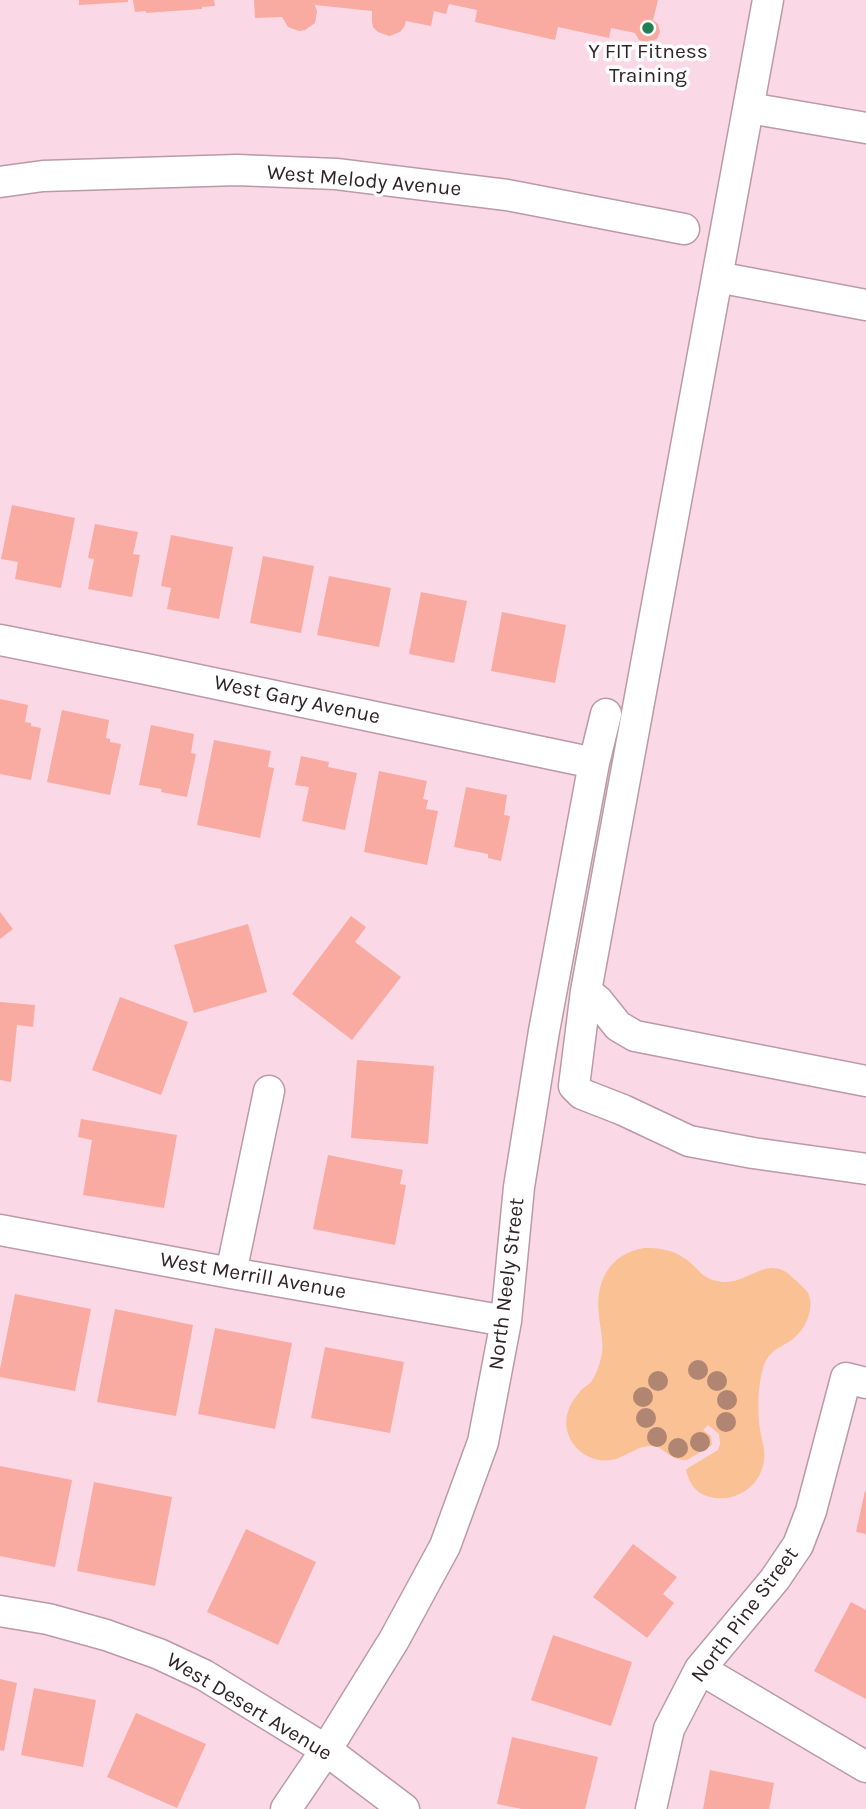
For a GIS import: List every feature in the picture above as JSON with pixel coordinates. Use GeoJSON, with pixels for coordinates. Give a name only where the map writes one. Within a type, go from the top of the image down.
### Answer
{"type":"FeatureCollection","features":[{"type":"Feature","properties":{"kind":"street"},"geometry":{"type":"LineString","coordinates":[[768,0],[586,991],[574,1086],[582,1094],[689,1141],[866,1169]]}},
{"type":"Feature","properties":{"kind":"street"},"geometry":{"type":"LineString","coordinates":[[748,108],[866,128]]}},
{"type":"Feature","properties":{"kind":"street","name":"West Melody Avenue"},"geometry":{"type":"LineString","coordinates":[[0,182],[43,176],[237,170],[336,174],[506,195],[684,229]]}},
{"type":"Feature","properties":{"kind":"street"},"geometry":{"type":"LineString","coordinates":[[717,277],[866,305]]}},
{"type":"Feature","properties":{"kind":"street","name":"West Gary Avenue"},"geometry":{"type":"LineString","coordinates":[[0,640],[146,668],[594,763]]}},
{"type":"Feature","properties":{"kind":"street","name":"North Neely Street"},"geometry":{"type":"LineString","coordinates":[[286,1809],[394,1640],[445,1546],[483,1442],[506,1321],[519,1187],[542,1044],[594,763],[606,714]]}},
{"type":"Feature","properties":{"kind":"street"},"geometry":{"type":"LineString","coordinates":[[586,991],[598,1001],[618,1026],[635,1036],[866,1081]]}},
{"type":"Feature","properties":{"kind":"street"},"geometry":{"type":"LineString","coordinates":[[231,1273],[269,1091]]}},
{"type":"Feature","properties":{"kind":"street","name":"West Merrill Avenue"},"geometry":{"type":"LineString","coordinates":[[0,1230],[506,1321]]}},
{"type":"Feature","properties":{"kind":"street","name":"North Pine Street"},"geometry":{"type":"LineString","coordinates":[[651,1809],[669,1729],[700,1669],[775,1579],[798,1545],[856,1380]]}},
{"type":"Feature","properties":{"kind":"street","name":"West Desert Avenue"},"geometry":{"type":"LineString","coordinates":[[0,1611],[48,1619],[106,1635],[159,1654],[204,1675],[326,1750],[404,1809]]}},
{"type":"Feature","properties":{"kind":"street"},"geometry":{"type":"LineString","coordinates":[[700,1669],[866,1767]]}},
{"type":"Feature","properties":{"kind":"shaded area"},"geometry":{"type":"Polygon","coordinates":[[[644,1248],[675,1253],[716,1281],[733,1281],[776,1268],[797,1281],[808,1293],[810,1311],[803,1328],[770,1354],[762,1372],[758,1405],[764,1452],[762,1470],[751,1487],[734,1496],[714,1498],[700,1493],[694,1488],[686,1470],[718,1450],[719,1434],[708,1425],[703,1430],[711,1436],[712,1445],[687,1460],[675,1458],[649,1446],[617,1459],[597,1460],[580,1451],[568,1433],[566,1419],[570,1405],[593,1379],[601,1358],[598,1303],[602,1281],[613,1263],[632,1251],[644,1248]]]}},
{"type":"Feature","properties":{"kind":"building"},"geometry":{"type":"Polygon","coordinates":[[[79,0],[128,0],[128,2],[79,5],[79,0]]]}},
{"type":"Feature","properties":{"kind":"building"},"geometry":{"type":"Polygon","coordinates":[[[133,0],[214,0],[215,6],[146,13],[135,12],[133,0]]]}},
{"type":"Feature","properties":{"kind":"building"},"geometry":{"type":"Polygon","coordinates":[[[254,0],[658,0],[653,20],[658,24],[660,32],[657,39],[647,43],[639,40],[635,33],[611,28],[609,38],[558,27],[555,40],[475,22],[477,10],[449,4],[446,14],[434,11],[431,26],[406,21],[400,32],[389,36],[373,27],[372,11],[315,5],[315,23],[299,31],[288,27],[282,17],[255,18],[254,0]]]}},
{"type":"Feature","properties":{"kind":"building"},"geometry":{"type":"Polygon","coordinates":[[[12,505],[75,518],[61,588],[15,579],[18,562],[1,559],[12,505]]]}},
{"type":"Feature","properties":{"kind":"building"},"geometry":{"type":"Polygon","coordinates":[[[95,524],[138,532],[133,554],[140,555],[132,597],[88,589],[94,559],[88,558],[95,524]]]}},
{"type":"Feature","properties":{"kind":"building"},"geometry":{"type":"Polygon","coordinates":[[[171,535],[233,547],[219,619],[167,609],[171,588],[161,586],[171,535]]]}},
{"type":"Feature","properties":{"kind":"building"},"geometry":{"type":"Polygon","coordinates":[[[263,556],[314,566],[301,633],[250,623],[263,556]]]}},
{"type":"Feature","properties":{"kind":"building"},"geometry":{"type":"Polygon","coordinates":[[[329,576],[391,588],[379,647],[317,635],[329,576]]]}},
{"type":"Feature","properties":{"kind":"building"},"geometry":{"type":"Polygon","coordinates":[[[421,592],[467,601],[454,663],[409,654],[421,592]]]}},
{"type":"Feature","properties":{"kind":"building"},"geometry":{"type":"Polygon","coordinates":[[[502,612],[566,625],[555,683],[491,671],[502,612]]]}},
{"type":"Feature","properties":{"kind":"building"},"geometry":{"type":"Polygon","coordinates":[[[0,699],[28,705],[25,722],[41,728],[31,780],[0,774],[0,699]]]}},
{"type":"Feature","properties":{"kind":"building"},"geometry":{"type":"Polygon","coordinates":[[[62,710],[109,720],[106,738],[110,739],[110,742],[121,744],[110,795],[47,782],[62,710]]]}},
{"type":"Feature","properties":{"kind":"building"},"geometry":{"type":"Polygon","coordinates":[[[151,725],[194,734],[191,753],[196,754],[187,797],[139,785],[151,725]]]}},
{"type":"Feature","properties":{"kind":"building"},"geometry":{"type":"Polygon","coordinates":[[[214,740],[271,751],[268,767],[274,768],[260,838],[197,825],[214,740]]]}},
{"type":"Feature","properties":{"kind":"building"},"geometry":{"type":"Polygon","coordinates":[[[301,756],[329,762],[328,767],[357,773],[345,830],[302,821],[309,787],[295,785],[301,756]]]}},
{"type":"Feature","properties":{"kind":"building"},"geometry":{"type":"Polygon","coordinates":[[[379,771],[427,781],[423,799],[428,800],[426,809],[438,811],[427,865],[364,852],[379,771]]]}},
{"type":"Feature","properties":{"kind":"building"},"geometry":{"type":"Polygon","coordinates":[[[466,787],[507,795],[504,815],[510,816],[501,861],[488,858],[488,854],[454,847],[466,787]]]}},
{"type":"Feature","properties":{"kind":"building"},"geometry":{"type":"Polygon","coordinates":[[[0,912],[13,929],[0,939],[0,912]]]}},
{"type":"Feature","properties":{"kind":"building"},"geometry":{"type":"Polygon","coordinates":[[[351,916],[366,927],[355,942],[401,977],[352,1040],[292,994],[351,916]]]}},
{"type":"Feature","properties":{"kind":"building"},"geometry":{"type":"Polygon","coordinates":[[[248,924],[267,992],[194,1013],[174,945],[248,924]]]}},
{"type":"Feature","properties":{"kind":"building"},"geometry":{"type":"Polygon","coordinates":[[[120,997],[188,1022],[161,1095],[92,1070],[120,997]]]}},
{"type":"Feature","properties":{"kind":"building"},"geometry":{"type":"Polygon","coordinates":[[[0,1002],[35,1005],[33,1027],[17,1025],[11,1082],[0,1080],[0,1002]]]}},
{"type":"Feature","properties":{"kind":"building"},"geometry":{"type":"Polygon","coordinates":[[[357,1060],[434,1066],[428,1144],[351,1138],[357,1060]]]}},
{"type":"Feature","properties":{"kind":"building"},"geometry":{"type":"Polygon","coordinates":[[[81,1119],[177,1135],[164,1208],[83,1195],[92,1140],[78,1137],[81,1119]]]}},
{"type":"Feature","properties":{"kind":"building"},"geometry":{"type":"Polygon","coordinates":[[[328,1155],[403,1170],[400,1184],[406,1185],[395,1245],[313,1229],[328,1155]]]}},
{"type":"Feature","properties":{"kind":"building"},"geometry":{"type":"Polygon","coordinates":[[[15,1294],[91,1309],[75,1391],[0,1377],[15,1294]]]}},
{"type":"Feature","properties":{"kind":"building"},"geometry":{"type":"Polygon","coordinates":[[[115,1309],[193,1325],[176,1416],[97,1402],[115,1309]]]}},
{"type":"Feature","properties":{"kind":"building"},"geometry":{"type":"Polygon","coordinates":[[[215,1328],[292,1343],[275,1429],[198,1414],[215,1328]]]}},
{"type":"Feature","properties":{"kind":"building"},"geometry":{"type":"Polygon","coordinates":[[[325,1347],[404,1362],[390,1433],[311,1418],[325,1347]]]}},
{"type":"Feature","properties":{"kind":"building"},"geometry":{"type":"Polygon","coordinates":[[[0,1466],[72,1480],[55,1567],[0,1556],[0,1466]]]}},
{"type":"Feature","properties":{"kind":"building"},"geometry":{"type":"Polygon","coordinates":[[[94,1482],[172,1497],[155,1586],[77,1571],[94,1482]]]}},
{"type":"Feature","properties":{"kind":"building"},"geometry":{"type":"Polygon","coordinates":[[[866,1491],[866,1534],[856,1532],[866,1491]]]}},
{"type":"Feature","properties":{"kind":"building"},"geometry":{"type":"Polygon","coordinates":[[[246,1529],[316,1562],[278,1645],[207,1612],[246,1529]]]}},
{"type":"Feature","properties":{"kind":"building"},"geometry":{"type":"Polygon","coordinates":[[[633,1544],[677,1577],[663,1594],[674,1603],[647,1638],[593,1597],[633,1544]]]}},
{"type":"Feature","properties":{"kind":"building"},"geometry":{"type":"Polygon","coordinates":[[[851,1602],[866,1610],[866,1699],[814,1671],[851,1602]]]}},
{"type":"Feature","properties":{"kind":"building"},"geometry":{"type":"Polygon","coordinates":[[[553,1635],[632,1662],[611,1726],[531,1700],[553,1635]]]}},
{"type":"Feature","properties":{"kind":"building"},"geometry":{"type":"Polygon","coordinates":[[[0,1679],[17,1683],[4,1751],[0,1750],[0,1679]]]}},
{"type":"Feature","properties":{"kind":"building"},"geometry":{"type":"Polygon","coordinates":[[[34,1688],[96,1700],[83,1767],[21,1755],[34,1688]]]}},
{"type":"Feature","properties":{"kind":"building"},"geometry":{"type":"Polygon","coordinates":[[[136,1713],[206,1744],[177,1808],[107,1777],[136,1713]]]}},
{"type":"Feature","properties":{"kind":"building"},"geometry":{"type":"Polygon","coordinates":[[[512,1737],[598,1757],[585,1809],[522,1809],[497,1804],[512,1737]]]}},
{"type":"Feature","properties":{"kind":"building"},"geometry":{"type":"Polygon","coordinates":[[[710,1770],[774,1783],[769,1809],[703,1809],[710,1770]]]}},
{"type":"Feature","properties":{"kind":"place","name":"Y FIT Fitness Training"},"geometry":{"type":"Point","coordinates":[648,28]}}]}
